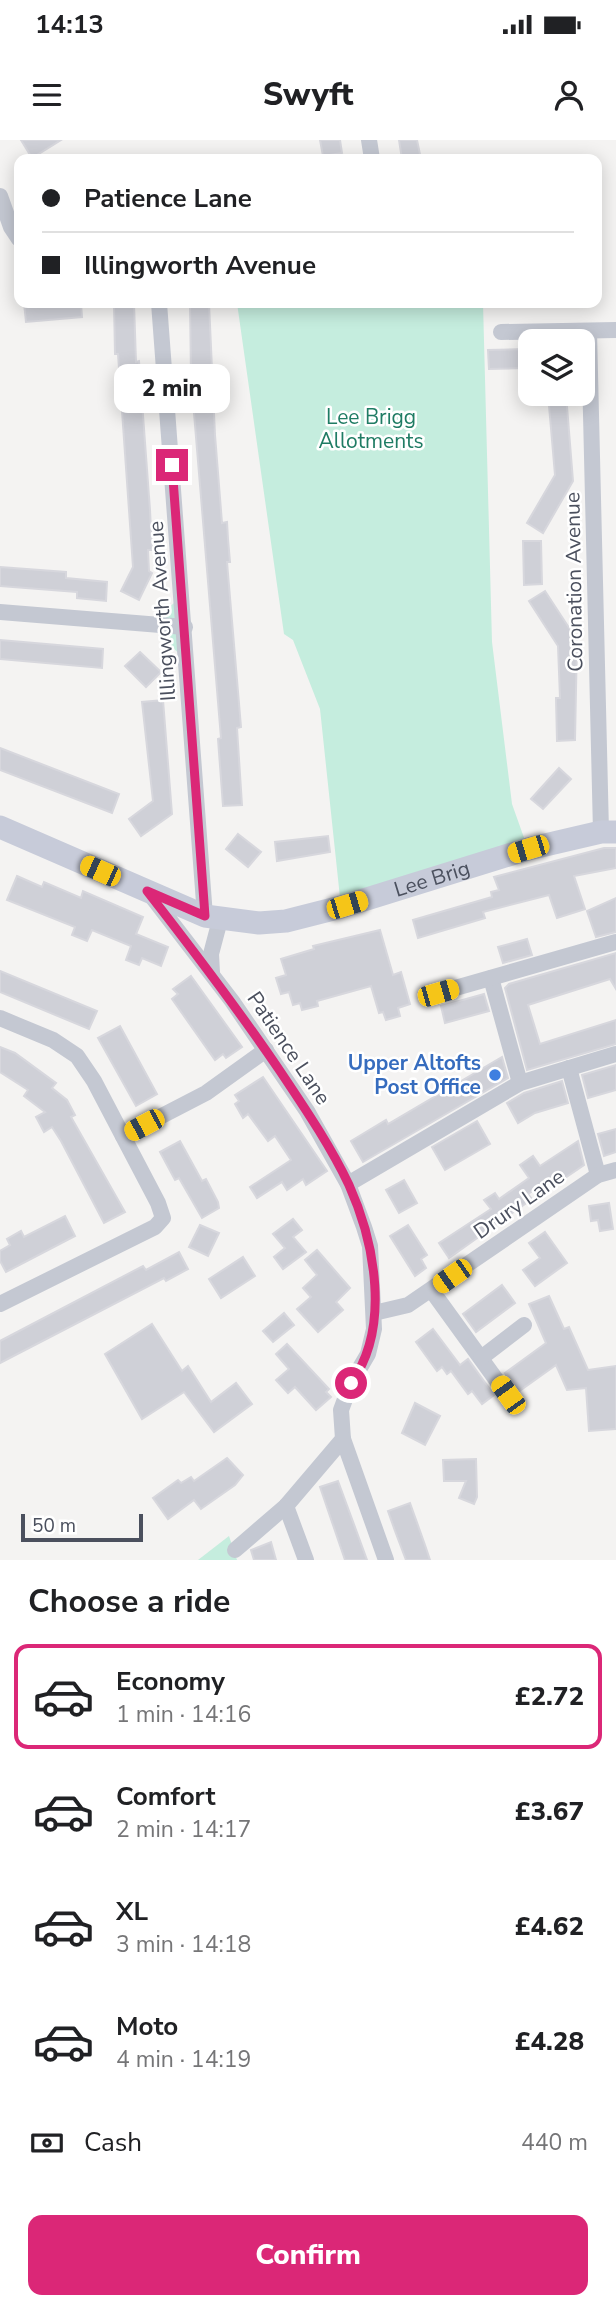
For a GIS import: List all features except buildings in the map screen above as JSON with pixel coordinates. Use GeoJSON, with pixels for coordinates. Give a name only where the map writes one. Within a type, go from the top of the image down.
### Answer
{"type":"FeatureCollection","features":[{"type":"Feature","properties":{"kind":"street"},"geometry":{"type":"LineString","coordinates":[[0,196],[14,232]]}},
{"type":"Feature","properties":{"kind":"street","name":"Illingworth Avenue"},"geometry":{"type":"LineString","coordinates":[[159,308],[185,627],[213,918]]}},
{"type":"Feature","properties":{"kind":"street"},"geometry":{"type":"LineString","coordinates":[[595,331],[616,330]]}},
{"type":"Feature","properties":{"kind":"street"},"geometry":{"type":"LineString","coordinates":[[502,332],[518,332]]}},
{"type":"Feature","properties":{"kind":"street","name":"Coronation Avenue"},"geometry":{"type":"LineString","coordinates":[[592,406],[608,832]]}},
{"type":"Feature","properties":{"kind":"street"},"geometry":{"type":"LineString","coordinates":[[0,612],[185,627]]}},
{"type":"Feature","properties":{"kind":"street","name":"Lee Brig"},"geometry":{"type":"LineString","coordinates":[[0,827],[213,918],[259,923],[286,920],[528,849],[608,832]]}},
{"type":"Feature","properties":{"kind":"street","name":"Patience Lane"},"geometry":{"type":"LineString","coordinates":[[147,891],[212,973],[266,1050],[307,1111],[348,1184],[370,1246],[374,1313],[368,1354],[351,1383],[341,1410],[343,1439],[386,1560]]}},
{"type":"Feature","properties":{"kind":"street"},"geometry":{"type":"LineString","coordinates":[[212,973],[213,918]]}},
{"type":"Feature","properties":{"kind":"street"},"geometry":{"type":"LineString","coordinates":[[438,993],[616,942]]}},
{"type":"Feature","properties":{"kind":"street"},"geometry":{"type":"LineString","coordinates":[[491,978],[520,1083]]}},
{"type":"Feature","properties":{"kind":"street"},"geometry":{"type":"LineString","coordinates":[[0,1018],[53,1040],[77,1056],[123,1136],[163,1218],[155,1227],[0,1304]]}},
{"type":"Feature","properties":{"kind":"street"},"geometry":{"type":"LineString","coordinates":[[123,1136],[206,1093],[266,1050]]}},
{"type":"Feature","properties":{"kind":"street"},"geometry":{"type":"LineString","coordinates":[[348,1184],[520,1083],[616,1054]]}},
{"type":"Feature","properties":{"kind":"street"},"geometry":{"type":"LineString","coordinates":[[569,1068],[598,1175]]}},
{"type":"Feature","properties":{"kind":"street","name":"Drury Lane"},"geometry":{"type":"LineString","coordinates":[[374,1313],[408,1305],[432,1291],[598,1175],[616,1170]]}},
{"type":"Feature","properties":{"kind":"street"},"geometry":{"type":"LineString","coordinates":[[432,1291],[508,1395]]}},
{"type":"Feature","properties":{"kind":"street"},"geometry":{"type":"LineString","coordinates":[[481,1358],[524,1325]]}},
{"type":"Feature","properties":{"kind":"street"},"geometry":{"type":"LineString","coordinates":[[235,1550],[286,1506],[343,1439]]}},
{"type":"Feature","properties":{"kind":"street"},"geometry":{"type":"LineString","coordinates":[[286,1506],[306,1560]]}},
{"type":"Feature","properties":{"kind":"green space","name":"Lee Brigg Allotments"},"geometry":{"type":"Polygon","coordinates":[[[238,308],[483,308],[492,642],[512,804],[528,849],[341,907],[320,709],[293,640],[284,634],[238,308]]]}},
{"type":"Feature","properties":{"kind":"green space"},"geometry":{"type":"Polygon","coordinates":[[[182,596],[187,662],[150,624],[182,596]]]}},
{"type":"Feature","properties":{"kind":"green space"},"geometry":{"type":"Polygon","coordinates":[[[229,1536],[237,1560],[198,1560],[229,1536]]]}},
{"type":"Feature","properties":{"kind":"place","name":"Upper Altofts Post Office"},"geometry":{"type":"Point","coordinates":[495,1075]}},
{"type":"Feature","properties":{"kind":"route"},"geometry":{"type":"LineString","coordinates":[[172,465],[205,916],[147,891],[232,1001],[307,1111],[348,1184],[370,1246],[374,1313],[372,1342],[360,1371],[351,1383]]}}]}
